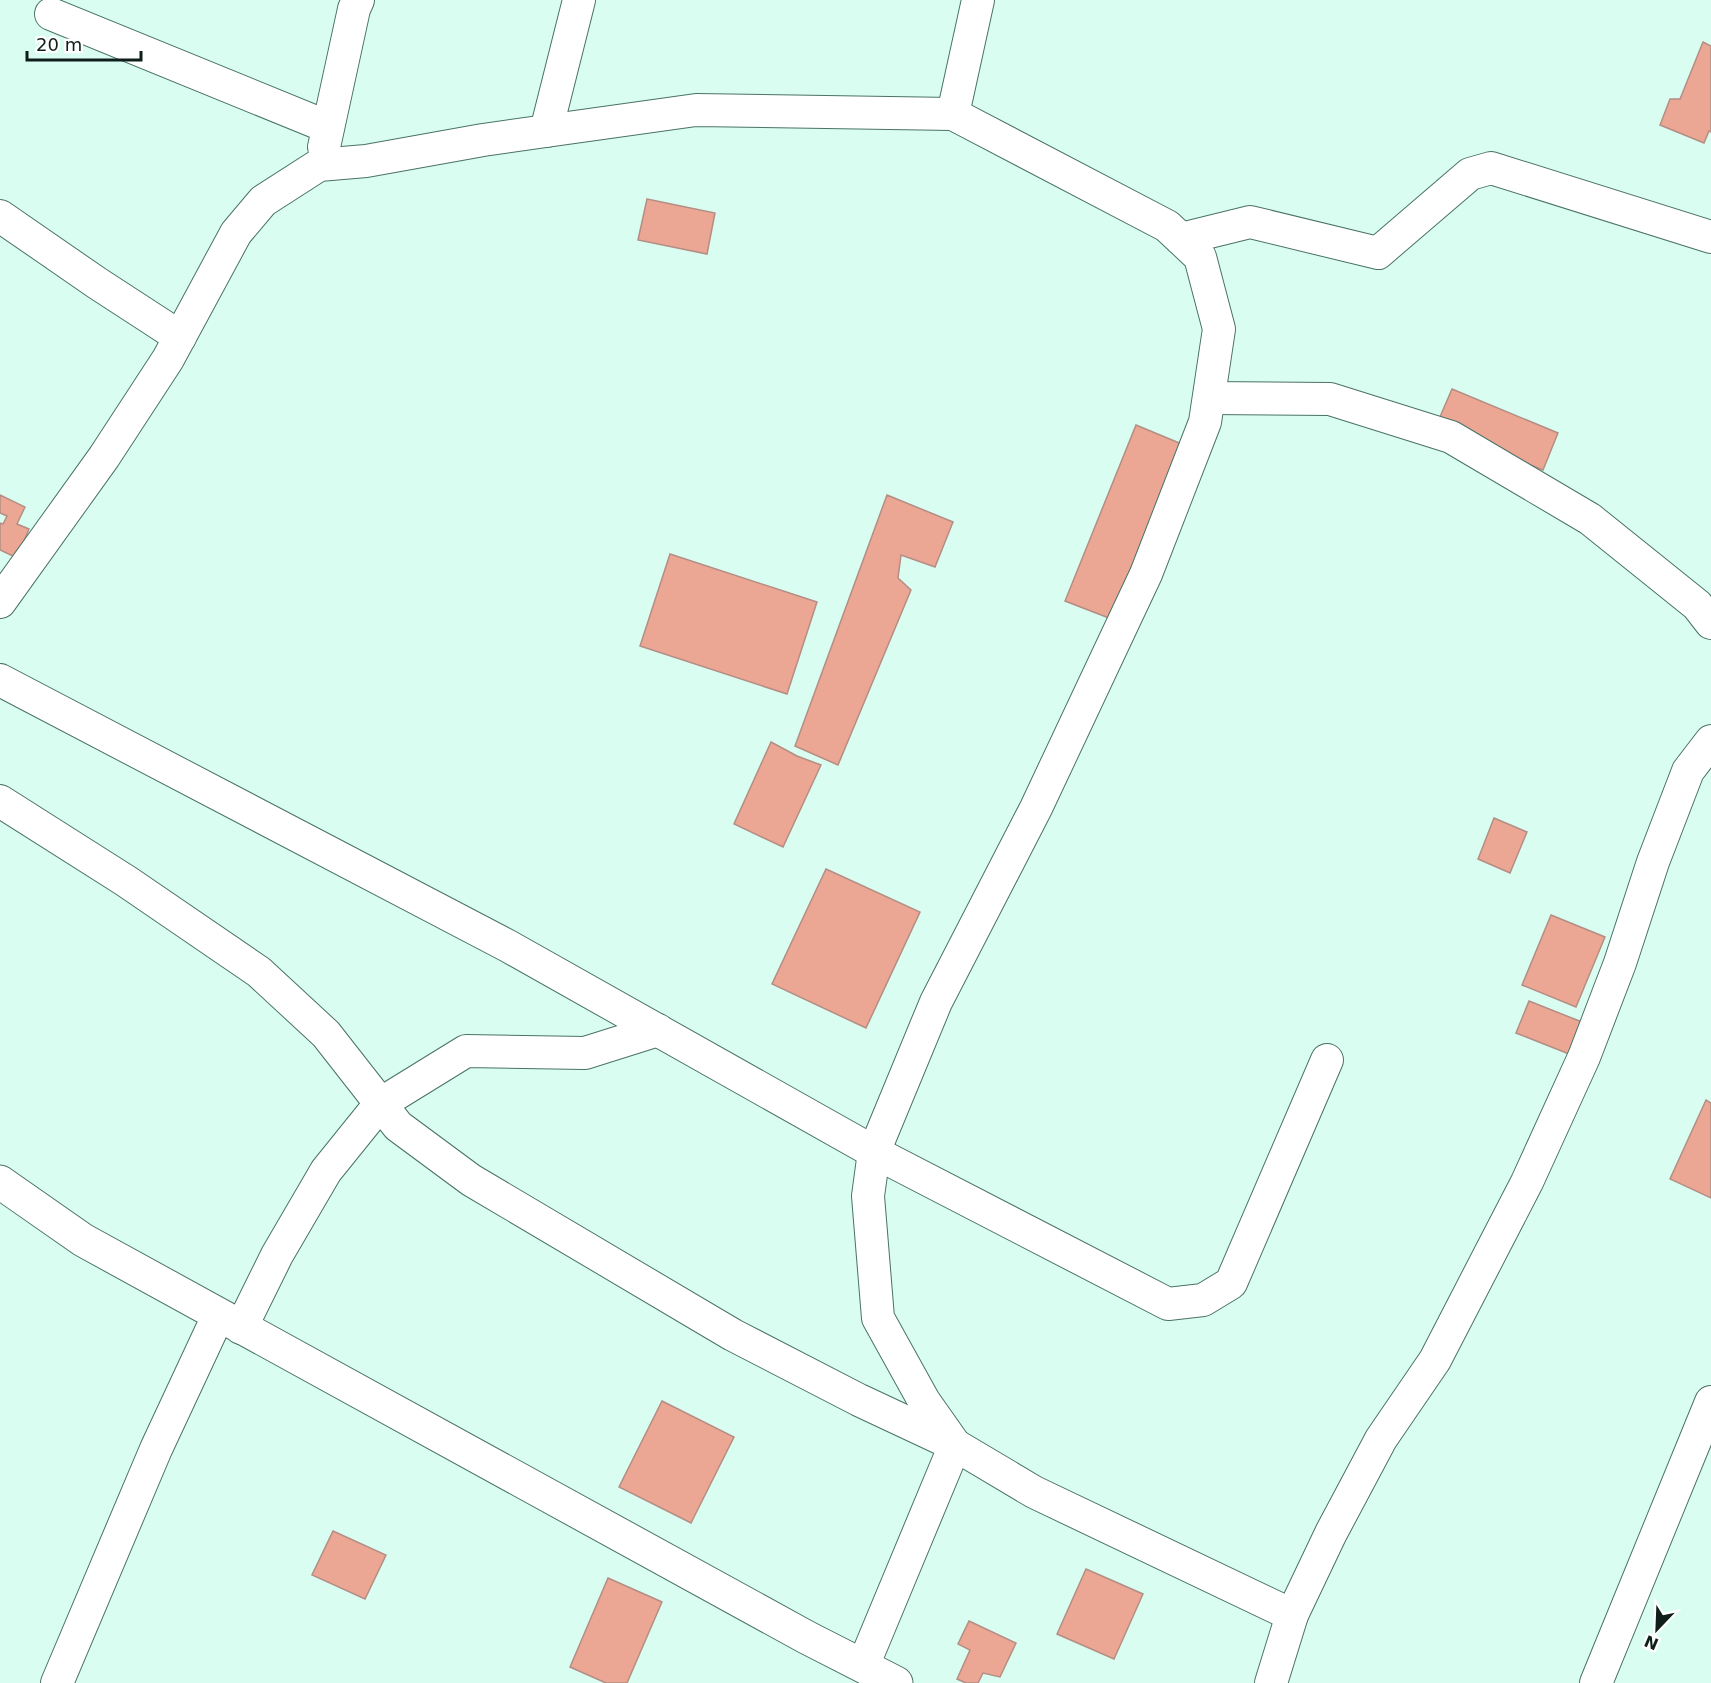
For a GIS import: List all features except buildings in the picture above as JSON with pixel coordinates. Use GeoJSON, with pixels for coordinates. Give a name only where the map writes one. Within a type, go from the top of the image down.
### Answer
{"type":"FeatureCollection","features":[{"type":"Feature","properties":{"kind":"street"},"geometry":{"type":"LineString","coordinates":[[320,165],[354,9],[358,0]]}},
{"type":"Feature","properties":{"kind":"street"},"geometry":{"type":"LineString","coordinates":[[546,131],[579,0]]}},
{"type":"Feature","properties":{"kind":"street"},"geometry":{"type":"LineString","coordinates":[[953,114],[978,0]]}},
{"type":"Feature","properties":{"kind":"street"},"geometry":{"type":"LineString","coordinates":[[51,15],[328,127]]}},
{"type":"Feature","properties":{"kind":"street"},"geometry":{"type":"LineString","coordinates":[[0,602],[104,457],[168,359],[236,233],[263,201],[320,165],[366,161],[483,140],[696,110],[953,114],[1167,226],[1200,258],[1219,329],[1205,422],[1146,574],[1036,808],[936,1002],[874,1152],[868,1197],[878,1318],[924,1401],[955,1445]]}},
{"type":"Feature","properties":{"kind":"street"},"geometry":{"type":"LineString","coordinates":[[1181,239],[1250,222],[1378,253],[1470,174],[1491,168],[1711,237]]}},
{"type":"Feature","properties":{"kind":"street"},"geometry":{"type":"LineString","coordinates":[[0,216],[180,337]]}},
{"type":"Feature","properties":{"kind":"street"},"geometry":{"type":"LineString","coordinates":[[1209,398],[1330,399],[1451,437],[1590,519],[1697,605],[1711,623]]}},
{"type":"Feature","properties":{"kind":"street"},"geometry":{"type":"LineString","coordinates":[[0,680],[497,940],[874,1152],[1168,1304],[1203,1300],[1232,1283],[1326,1060]]}},
{"type":"Feature","properties":{"kind":"street"},"geometry":{"type":"LineString","coordinates":[[1271,1683],[1292,1615],[1330,1533],[1381,1439],[1435,1360],[1527,1182],[1592,1036],[1620,963],[1653,862],[1688,771],[1711,741]]}},
{"type":"Feature","properties":{"kind":"street"},"geometry":{"type":"LineString","coordinates":[[0,801],[126,881],[259,972],[326,1034],[398,1126],[471,1180],[733,1335],[859,1400],[955,1445],[1034,1492],[1292,1615]]}},
{"type":"Feature","properties":{"kind":"street"},"geometry":{"type":"LineString","coordinates":[[57,1683],[156,1449],[230,1322],[277,1255],[326,1171],[380,1104],[466,1051],[585,1053],[658,1030]]}},
{"type":"Feature","properties":{"kind":"street"},"geometry":{"type":"LineString","coordinates":[[0,1182],[83,1240],[785,1626],[896,1683]]}},
{"type":"Feature","properties":{"kind":"street"},"geometry":{"type":"LineString","coordinates":[[1596,1683],[1711,1402]]}},
{"type":"Feature","properties":{"kind":"street"},"geometry":{"type":"LineString","coordinates":[[863,1666],[955,1445]]}}]}
